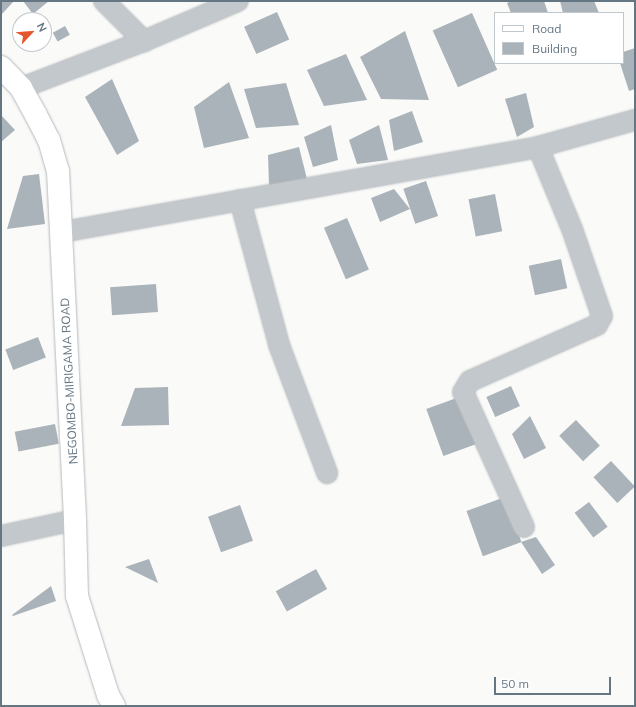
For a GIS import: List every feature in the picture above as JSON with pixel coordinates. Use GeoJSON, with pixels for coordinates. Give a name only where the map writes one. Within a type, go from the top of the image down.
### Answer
{"type":"FeatureCollection","features":[{"type":"Feature","properties":{"kind":"main road","name":"NEGOMBO-MIRIGAMA ROAD"},"geometry":{"type":"LineString","coordinates":[[1,67],[20,88],[49,140],[58,171],[75,520],[77,596],[108,695],[114,706]]}},
{"type":"Feature","properties":{"kind":"street"},"geometry":{"type":"LineString","coordinates":[[104,1],[144,40]]}},
{"type":"Feature","properties":{"kind":"street"},"geometry":{"type":"LineString","coordinates":[[20,88],[144,40],[238,1]]}},
{"type":"Feature","properties":{"kind":"street"},"geometry":{"type":"LineString","coordinates":[[62,232],[538,147],[635,120]]}},
{"type":"Feature","properties":{"kind":"street"},"geometry":{"type":"LineString","coordinates":[[524,527],[462,392],[470,381],[597,325],[602,316],[572,229],[538,147]]}},
{"type":"Feature","properties":{"kind":"street"},"geometry":{"type":"LineString","coordinates":[[240,200],[279,345],[327,473]]}},
{"type":"Feature","properties":{"kind":"street"},"geometry":{"type":"LineString","coordinates":[[1,536],[75,520]]}},
{"type":"Feature","properties":{"kind":"building"},"geometry":{"type":"Polygon","coordinates":[[[1,1],[14,1],[2,14],[1,13],[1,1]]]}},
{"type":"Feature","properties":{"kind":"building"},"geometry":{"type":"Polygon","coordinates":[[[23,1],[49,1],[35,12],[31,12],[23,1]]]}},
{"type":"Feature","properties":{"kind":"building"},"geometry":{"type":"Polygon","coordinates":[[[512,1],[544,1],[548,12],[511,12],[507,3],[512,1]]]}},
{"type":"Feature","properties":{"kind":"building"},"geometry":{"type":"Polygon","coordinates":[[[560,1],[594,1],[599,12],[563,12],[560,1]]]}},
{"type":"Feature","properties":{"kind":"building"},"geometry":{"type":"Polygon","coordinates":[[[277,12],[289,39],[256,54],[244,27],[277,12]]]}},
{"type":"Feature","properties":{"kind":"building"},"geometry":{"type":"Polygon","coordinates":[[[472,13],[497,70],[458,87],[433,30],[472,13]]]}},
{"type":"Feature","properties":{"kind":"building"},"geometry":{"type":"Polygon","coordinates":[[[65,26],[70,35],[58,42],[53,33],[65,26]]]}},
{"type":"Feature","properties":{"kind":"building"},"geometry":{"type":"Polygon","coordinates":[[[405,31],[429,100],[381,99],[360,57],[405,31]]]}},
{"type":"Feature","properties":{"kind":"building"},"geometry":{"type":"Polygon","coordinates":[[[635,48],[635,89],[629,91],[620,64],[624,64],[624,52],[635,48]]]}},
{"type":"Feature","properties":{"kind":"building"},"geometry":{"type":"Polygon","coordinates":[[[346,54],[367,100],[324,106],[307,70],[346,54]]]}},
{"type":"Feature","properties":{"kind":"building"},"geometry":{"type":"Polygon","coordinates":[[[112,79],[139,141],[117,155],[85,97],[112,79]]]}},
{"type":"Feature","properties":{"kind":"building"},"geometry":{"type":"Polygon","coordinates":[[[229,82],[249,138],[204,148],[194,107],[229,82]]]}},
{"type":"Feature","properties":{"kind":"building"},"geometry":{"type":"Polygon","coordinates":[[[286,83],[299,125],[256,128],[244,89],[286,83]]]}},
{"type":"Feature","properties":{"kind":"building"},"geometry":{"type":"Polygon","coordinates":[[[526,93],[534,127],[517,137],[505,99],[526,93]]]}},
{"type":"Feature","properties":{"kind":"building"},"geometry":{"type":"Polygon","coordinates":[[[412,111],[423,142],[394,151],[389,120],[412,111]]]}},
{"type":"Feature","properties":{"kind":"building"},"geometry":{"type":"Polygon","coordinates":[[[1,115],[15,130],[1,142],[1,115]]]}},
{"type":"Feature","properties":{"kind":"building"},"geometry":{"type":"Polygon","coordinates":[[[331,125],[338,160],[313,167],[304,137],[331,125]]]}},
{"type":"Feature","properties":{"kind":"building"},"geometry":{"type":"Polygon","coordinates":[[[379,125],[388,160],[357,164],[349,140],[379,125]]]}},
{"type":"Feature","properties":{"kind":"building"},"geometry":{"type":"Polygon","coordinates":[[[299,147],[308,183],[269,185],[268,155],[299,147]]]}},
{"type":"Feature","properties":{"kind":"building"},"geometry":{"type":"Polygon","coordinates":[[[39,174],[45,224],[7,229],[23,176],[39,174]]]}},
{"type":"Feature","properties":{"kind":"building"},"geometry":{"type":"Polygon","coordinates":[[[426,181],[438,216],[415,224],[403,189],[426,181]]]}},
{"type":"Feature","properties":{"kind":"building"},"geometry":{"type":"Polygon","coordinates":[[[394,189],[410,209],[380,222],[371,198],[394,189]]]}},
{"type":"Feature","properties":{"kind":"building"},"geometry":{"type":"Polygon","coordinates":[[[495,194],[502,231],[476,236],[468,199],[495,194]]]}},
{"type":"Feature","properties":{"kind":"building"},"geometry":{"type":"Polygon","coordinates":[[[347,218],[369,270],[346,279],[324,228],[347,218]]]}},
{"type":"Feature","properties":{"kind":"building"},"geometry":{"type":"Polygon","coordinates":[[[561,259],[567,288],[535,295],[529,266],[561,259]]]}},
{"type":"Feature","properties":{"kind":"building"},"geometry":{"type":"Polygon","coordinates":[[[156,284],[158,312],[112,315],[110,287],[156,284]]]}},
{"type":"Feature","properties":{"kind":"building"},"geometry":{"type":"Polygon","coordinates":[[[38,337],[46,358],[13,370],[5,350],[38,337]]]}},
{"type":"Feature","properties":{"kind":"building"},"geometry":{"type":"Polygon","coordinates":[[[511,386],[520,406],[495,417],[486,397],[511,386]]]}},
{"type":"Feature","properties":{"kind":"building"},"geometry":{"type":"Polygon","coordinates":[[[168,387],[169,425],[121,426],[135,388],[168,387]]]}},
{"type":"Feature","properties":{"kind":"building"},"geometry":{"type":"Polygon","coordinates":[[[462,396],[479,443],[443,456],[426,409],[462,396]]]}},
{"type":"Feature","properties":{"kind":"building"},"geometry":{"type":"Polygon","coordinates":[[[530,416],[546,448],[524,459],[512,434],[530,416]]]}},
{"type":"Feature","properties":{"kind":"building"},"geometry":{"type":"Polygon","coordinates":[[[576,420],[600,446],[583,461],[559,436],[576,420]]]}},
{"type":"Feature","properties":{"kind":"building"},"geometry":{"type":"Polygon","coordinates":[[[55,424],[59,444],[19,451],[15,432],[55,424]]]}},
{"type":"Feature","properties":{"kind":"building"},"geometry":{"type":"Polygon","coordinates":[[[611,461],[635,487],[617,503],[593,477],[611,461]]]}},
{"type":"Feature","properties":{"kind":"building"},"geometry":{"type":"Polygon","coordinates":[[[505,497],[521,542],[483,556],[466,511],[505,497]]]}},
{"type":"Feature","properties":{"kind":"building"},"geometry":{"type":"Polygon","coordinates":[[[589,502],[608,527],[593,538],[575,513],[589,502]]]}},
{"type":"Feature","properties":{"kind":"building"},"geometry":{"type":"Polygon","coordinates":[[[240,505],[253,541],[221,552],[208,517],[240,505]]]}},
{"type":"Feature","properties":{"kind":"building"},"geometry":{"type":"Polygon","coordinates":[[[536,537],[555,565],[542,574],[521,542],[536,537]]]}},
{"type":"Feature","properties":{"kind":"building"},"geometry":{"type":"Polygon","coordinates":[[[149,559],[158,583],[125,567],[149,559]]]}},
{"type":"Feature","properties":{"kind":"building"},"geometry":{"type":"Polygon","coordinates":[[[316,569],[327,589],[287,611],[276,591],[316,569]]]}},
{"type":"Feature","properties":{"kind":"building"},"geometry":{"type":"Polygon","coordinates":[[[51,586],[56,601],[13,616],[12,615],[51,586]]]}}]}
